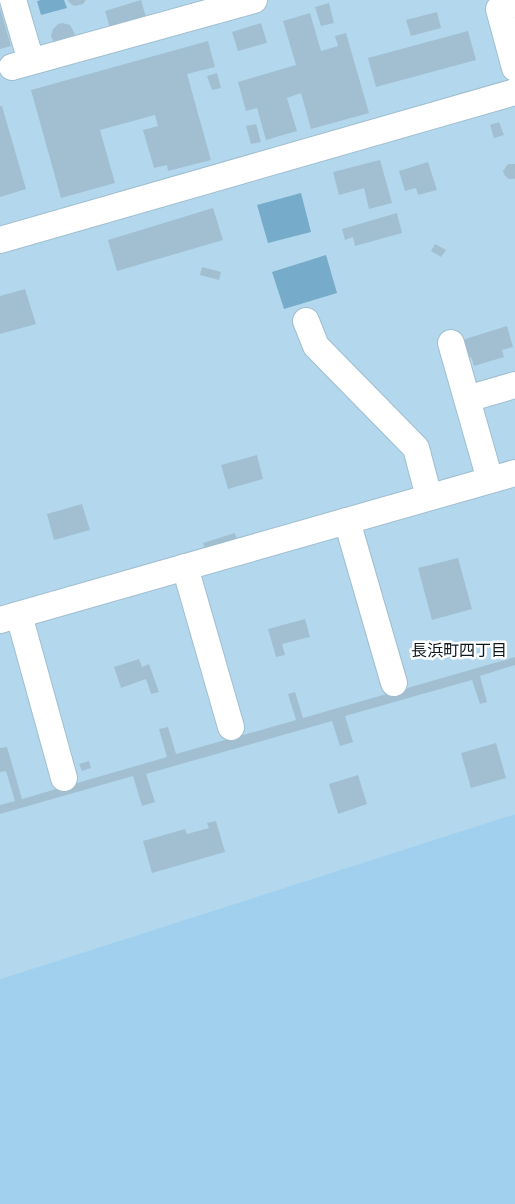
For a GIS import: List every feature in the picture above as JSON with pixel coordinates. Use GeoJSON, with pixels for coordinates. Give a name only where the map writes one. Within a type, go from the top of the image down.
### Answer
{"type":"FeatureCollection","features":[{"type":"Feature","properties":{"kind":"lane"},"geometry":{"type":"LineString","coordinates":[[13,0],[22,64],[254,0]]}},
{"type":"Feature","properties":{"kind":"lane"},"geometry":{"type":"LineString","coordinates":[[503,4],[515,68]]}},
{"type":"Feature","properties":{"kind":"lane"},"geometry":{"type":"LineString","coordinates":[[0,240],[515,92]]}},
{"type":"Feature","properties":{"kind":"lane"},"geometry":{"type":"LineString","coordinates":[[306,321],[316,346],[416,448],[429,497]]}},
{"type":"Feature","properties":{"kind":"lane"},"geometry":{"type":"LineString","coordinates":[[451,343],[490,480]]}},
{"type":"Feature","properties":{"kind":"lane"},"geometry":{"type":"LineString","coordinates":[[467,399],[515,385]]}},
{"type":"Feature","properties":{"kind":"lane"},"geometry":{"type":"LineString","coordinates":[[64,778],[9,618],[515,473]]}},
{"type":"Feature","properties":{"kind":"lane"},"geometry":{"type":"LineString","coordinates":[[347,521],[394,683]]}},
{"type":"Feature","properties":{"kind":"lane"},"geometry":{"type":"LineString","coordinates":[[185,568],[231,727]]}},
{"type":"Feature","properties":{"kind":"shaded area"},"geometry":{"type":"Polygon","coordinates":[[[0,0],[515,0],[515,814],[0,979],[0,0]]]}},
{"type":"Feature","properties":{"kind":"shaded area"},"geometry":{"type":"Polygon","coordinates":[[[64,0],[67,8],[41,15],[37,1],[64,0]]]}},
{"type":"Feature","properties":{"kind":"shaded area"},"geometry":{"type":"Polygon","coordinates":[[[301,193],[311,232],[268,243],[257,205],[301,193]]]}},
{"type":"Feature","properties":{"kind":"shaded area"},"geometry":{"type":"Polygon","coordinates":[[[326,255],[337,293],[284,309],[272,272],[326,255]]]}},
{"type":"Feature","properties":{"kind":"shaded area"},"geometry":{"type":"Polygon","coordinates":[[[515,814],[515,1204],[0,1204],[0,979],[515,814]]]}},
{"type":"Feature","properties":{"kind":"building"},"geometry":{"type":"Polygon","coordinates":[[[67,0],[86,0],[83,4],[75,6],[67,0]]]}},
{"type":"Feature","properties":{"kind":"building"},"geometry":{"type":"Polygon","coordinates":[[[141,0],[146,17],[110,28],[105,11],[141,0]]]}},
{"type":"Feature","properties":{"kind":"building"},"geometry":{"type":"Polygon","coordinates":[[[329,3],[334,23],[321,26],[315,7],[329,3]]]}},
{"type":"Feature","properties":{"kind":"building"},"geometry":{"type":"Polygon","coordinates":[[[0,8],[11,46],[0,49],[0,8]]]}},
{"type":"Feature","properties":{"kind":"building"},"geometry":{"type":"Polygon","coordinates":[[[437,12],[441,28],[411,36],[406,20],[437,12]]]}},
{"type":"Feature","properties":{"kind":"building"},"geometry":{"type":"Polygon","coordinates":[[[310,13],[321,51],[338,46],[335,36],[346,33],[369,113],[311,129],[301,93],[287,98],[297,131],[266,140],[257,108],[246,111],[238,82],[296,65],[283,21],[310,13]]]}},
{"type":"Feature","properties":{"kind":"building"},"geometry":{"type":"Polygon","coordinates":[[[62,23],[70,25],[75,36],[54,43],[51,36],[53,29],[62,23]]]}},
{"type":"Feature","properties":{"kind":"building"},"geometry":{"type":"Polygon","coordinates":[[[261,23],[267,43],[238,51],[232,32],[261,23]]]}},
{"type":"Feature","properties":{"kind":"building"},"geometry":{"type":"Polygon","coordinates":[[[468,31],[476,60],[376,87],[368,58],[468,31]]]}},
{"type":"Feature","properties":{"kind":"building"},"geometry":{"type":"Polygon","coordinates":[[[208,41],[215,67],[187,74],[211,160],[168,171],[167,165],[154,168],[143,130],[158,126],[155,115],[100,130],[115,183],[61,198],[31,90],[208,41]]]}},
{"type":"Feature","properties":{"kind":"building"},"geometry":{"type":"Polygon","coordinates":[[[217,73],[221,88],[212,90],[207,76],[217,73]]]}},
{"type":"Feature","properties":{"kind":"building"},"geometry":{"type":"Polygon","coordinates":[[[0,106],[2,106],[26,189],[0,197],[0,106]]]}},
{"type":"Feature","properties":{"kind":"building"},"geometry":{"type":"Polygon","coordinates":[[[499,122],[504,135],[494,138],[490,125],[499,122]]]}},
{"type":"Feature","properties":{"kind":"building"},"geometry":{"type":"Polygon","coordinates":[[[256,124],[261,142],[251,144],[246,126],[256,124]]]}},
{"type":"Feature","properties":{"kind":"building"},"geometry":{"type":"Polygon","coordinates":[[[380,160],[392,203],[369,209],[364,188],[339,195],[333,172],[380,160]]]}},
{"type":"Feature","properties":{"kind":"building"},"geometry":{"type":"Polygon","coordinates":[[[428,162],[437,190],[418,195],[416,188],[405,191],[399,171],[428,162]]]}},
{"type":"Feature","properties":{"kind":"building"},"geometry":{"type":"Polygon","coordinates":[[[508,164],[515,164],[514,179],[509,179],[503,171],[508,164]]]}},
{"type":"Feature","properties":{"kind":"building"},"geometry":{"type":"Polygon","coordinates":[[[213,208],[223,240],[117,271],[108,240],[213,208]]]}},
{"type":"Feature","properties":{"kind":"building"},"geometry":{"type":"Polygon","coordinates":[[[397,213],[402,233],[355,246],[353,237],[345,240],[342,229],[397,213]]]}},
{"type":"Feature","properties":{"kind":"building"},"geometry":{"type":"Polygon","coordinates":[[[435,244],[446,250],[441,257],[431,251],[435,244]]]}},
{"type":"Feature","properties":{"kind":"building"},"geometry":{"type":"Polygon","coordinates":[[[202,267],[221,272],[219,280],[200,275],[202,267]]]}},
{"type":"Feature","properties":{"kind":"building"},"geometry":{"type":"Polygon","coordinates":[[[25,289],[36,324],[0,334],[0,296],[25,289]]]}},
{"type":"Feature","properties":{"kind":"building"},"geometry":{"type":"Polygon","coordinates":[[[507,326],[513,347],[502,350],[504,357],[474,366],[471,357],[465,359],[459,341],[507,326]]]}},
{"type":"Feature","properties":{"kind":"building"},"geometry":{"type":"Polygon","coordinates":[[[257,455],[263,479],[228,489],[221,465],[257,455]]]}},
{"type":"Feature","properties":{"kind":"building"},"geometry":{"type":"Polygon","coordinates":[[[82,504],[90,530],[54,540],[47,514],[82,504]]]}},
{"type":"Feature","properties":{"kind":"building"},"geometry":{"type":"Polygon","coordinates":[[[235,533],[238,544],[207,554],[203,543],[235,533]]]}},
{"type":"Feature","properties":{"kind":"building"},"geometry":{"type":"Polygon","coordinates":[[[458,558],[472,609],[432,620],[418,568],[458,558]]]}},
{"type":"Feature","properties":{"kind":"building"},"geometry":{"type":"Polygon","coordinates":[[[305,619],[310,637],[282,644],[285,655],[276,657],[268,629],[305,619]]]}},
{"type":"Feature","properties":{"kind":"building"},"geometry":{"type":"Polygon","coordinates":[[[515,657],[515,665],[480,676],[487,702],[480,704],[472,680],[345,716],[353,742],[340,746],[332,721],[146,774],[155,802],[142,806],[133,776],[0,814],[0,805],[15,801],[6,771],[0,772],[0,748],[7,747],[22,799],[167,757],[159,729],[168,727],[176,754],[296,720],[288,694],[295,692],[303,718],[515,657]]]}},
{"type":"Feature","properties":{"kind":"building"},"geometry":{"type":"Polygon","coordinates":[[[139,659],[142,667],[149,664],[159,692],[151,694],[146,679],[121,688],[114,667],[139,659]]]}},
{"type":"Feature","properties":{"kind":"building"},"geometry":{"type":"Polygon","coordinates":[[[496,743],[506,778],[471,788],[461,753],[496,743]]]}},
{"type":"Feature","properties":{"kind":"building"},"geometry":{"type":"Polygon","coordinates":[[[89,761],[91,768],[82,771],[79,764],[89,761]]]}},
{"type":"Feature","properties":{"kind":"building"},"geometry":{"type":"Polygon","coordinates":[[[358,775],[367,804],[338,814],[329,784],[358,775]]]}},
{"type":"Feature","properties":{"kind":"building"},"geometry":{"type":"Polygon","coordinates":[[[216,821],[225,852],[152,873],[143,841],[185,829],[187,834],[209,828],[207,823],[216,821]]]}},
{"type":"Feature","properties":{"kind":"district","name":"長浜町四丁目"},"geometry":{"type":"Point","coordinates":[459,651]}}]}
